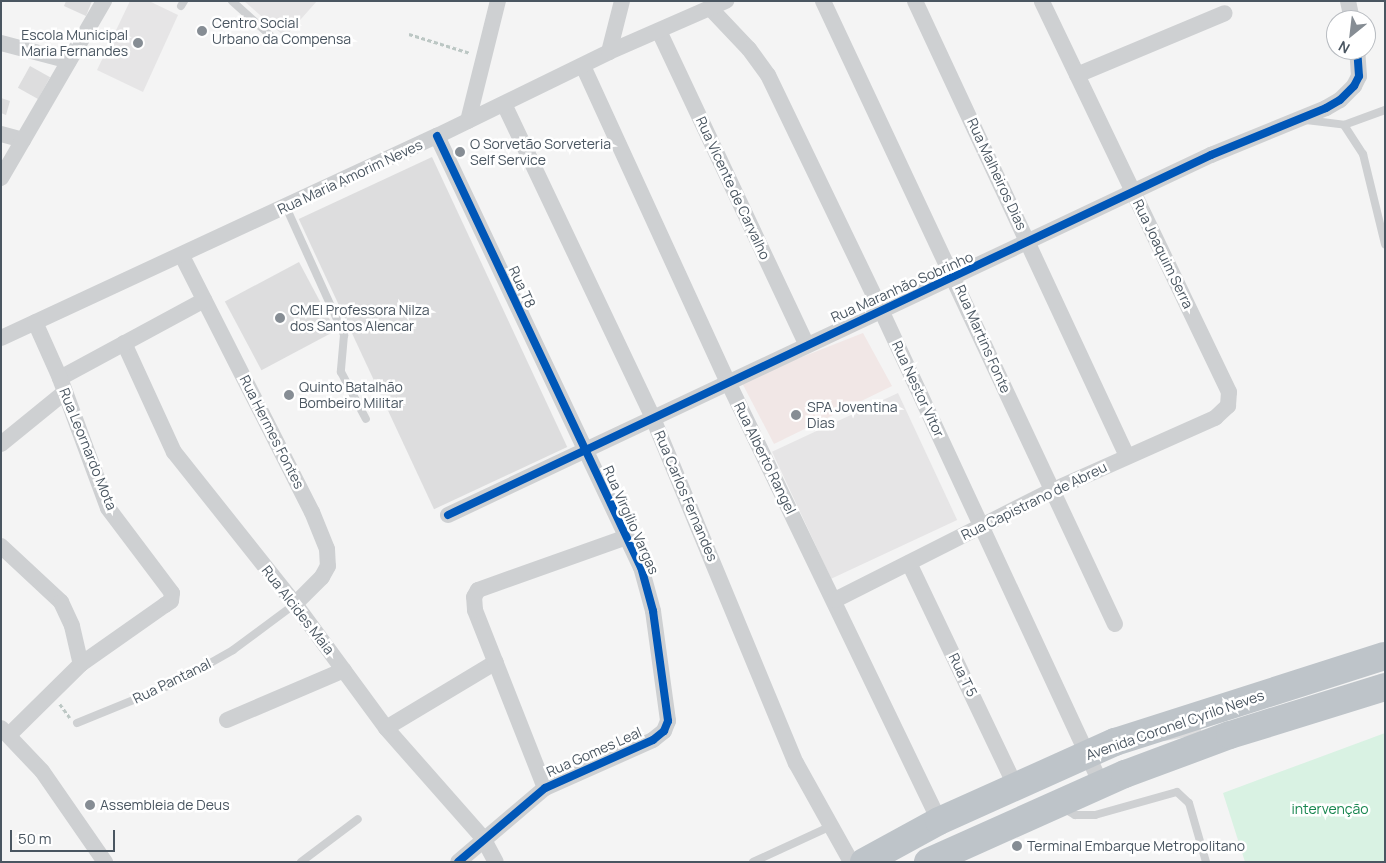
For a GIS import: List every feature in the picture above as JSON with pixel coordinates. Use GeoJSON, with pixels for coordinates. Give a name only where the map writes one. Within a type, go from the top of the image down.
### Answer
{"type":"FeatureCollection","features":[{"type":"Feature","properties":{"kind":"highway","name":"Avenida Coronel Cyrilo Neves"},"geometry":{"type":"LineString","coordinates":[[864,862],[939,821],[1088,753],[1197,715],[1385,656]]}},
{"type":"Feature","properties":{"kind":"highway","name":"Avenida Coronel Cyrilo Neves"},"geometry":{"type":"LineString","coordinates":[[928,862],[1101,784],[1230,735],[1385,687]]}},
{"type":"Feature","properties":{"kind":"street"},"geometry":{"type":"LineString","coordinates":[[1,178],[104,1]]}},
{"type":"Feature","properties":{"kind":"street"},"geometry":{"type":"LineString","coordinates":[[468,121],[498,1]]}},
{"type":"Feature","properties":{"kind":"street"},"geometry":{"type":"LineString","coordinates":[[610,52],[622,1]]}},
{"type":"Feature","properties":{"kind":"street","name":"Rua Maria Amorim Neves"},"geometry":{"type":"LineString","coordinates":[[1,338],[182,256],[610,52],[726,1]]}},
{"type":"Feature","properties":{"kind":"street","name":"Rua Martins Fonte"},"geometry":{"type":"LineString","coordinates":[[824,1],[955,277],[1051,491],[1115,624]]}},
{"type":"Feature","properties":{"kind":"street","name":"Rua Malheiros Dias"},"geometry":{"type":"LineString","coordinates":[[916,1],[1030,242],[1127,456]]}},
{"type":"Feature","properties":{"kind":"street","name":"Rua Joaquim Serra"},"geometry":{"type":"LineString","coordinates":[[1042,1],[1229,392],[1229,400]]}},
{"type":"Feature","properties":{"kind":"street","name":"Rua Nestor Vitor"},"geometry":{"type":"LineString","coordinates":[[711,9],[749,49],[768,75],[881,310],[1101,784]]}},
{"type":"Feature","properties":{"kind":"street"},"geometry":{"type":"LineString","coordinates":[[1077,75],[1225,13]]}},
{"type":"Feature","properties":{"kind":"street","name":"Rua Vicente de Carvalho"},"geometry":{"type":"LineString","coordinates":[[659,32],[807,345]]}},
{"type":"Feature","properties":{"kind":"street"},"geometry":{"type":"LineString","coordinates":[[1,43],[69,61]]}},
{"type":"Feature","properties":{"kind":"street","name":"Rua Maranhão Sobrinho"},"geometry":{"type":"LineString","coordinates":[[448,515],[652,416],[1030,242],[1210,155],[1340,100],[1349,92],[1359,76],[1358,60]]}},
{"type":"Feature","properties":{"kind":"street","name":"Rua Alberto Rangel"},"geometry":{"type":"LineString","coordinates":[[583,66],[728,382],[835,600],[939,821]]}},
{"type":"Feature","properties":{"kind":"street","name":"Rua Carlos Fernandes"},"geometry":{"type":"LineString","coordinates":[[504,104],[652,416],[796,763],[851,862]]}},
{"type":"Feature","properties":{"kind":"street"},"geometry":{"type":"LineString","coordinates":[[1,134],[23,140]]}},
{"type":"Feature","properties":{"kind":"street","name":"Rua T8"},"geometry":{"type":"LineString","coordinates":[[437,136],[585,449]]}},
{"type":"Feature","properties":{"kind":"street","name":"Rua Hermes Fontes"},"geometry":{"type":"LineString","coordinates":[[182,256],[312,512],[327,549],[328,566],[322,577],[295,604]]}},
{"type":"Feature","properties":{"kind":"street"},"geometry":{"type":"LineString","coordinates":[[1,444],[62,385],[124,343],[204,300]]}},
{"type":"Feature","properties":{"kind":"street","name":"Rua Leornardo Mota"},"geometry":{"type":"LineString","coordinates":[[34,322],[62,385],[108,508],[172,593],[171,601],[165,606],[81,664]]}},
{"type":"Feature","properties":{"kind":"street","name":"Rua Alcides Maia"},"geometry":{"type":"LineString","coordinates":[[124,343],[174,452],[295,604],[386,728],[483,838],[496,862]]}},
{"type":"Feature","properties":{"kind":"street","name":"Rua Capistrano de Abreu"},"geometry":{"type":"LineString","coordinates":[[835,600],[1051,491],[1215,418],[1229,400]]}},
{"type":"Feature","properties":{"kind":"street","name":"Rua Virgílio Vargas"},"geometry":{"type":"LineString","coordinates":[[585,449],[627,537],[648,591],[662,664],[668,721]]}},
{"type":"Feature","properties":{"kind":"street"},"geometry":{"type":"LineString","coordinates":[[545,788],[476,610],[474,597],[478,590],[627,537]]}},
{"type":"Feature","properties":{"kind":"street"},"geometry":{"type":"LineString","coordinates":[[1,546],[61,602],[72,626],[81,664],[6,731],[42,771],[105,862]]}},
{"type":"Feature","properties":{"kind":"street","name":"Rua T 5"},"geometry":{"type":"LineString","coordinates":[[909,563],[1016,787]]}},
{"type":"Feature","properties":{"kind":"street"},"geometry":{"type":"LineString","coordinates":[[386,728],[496,662]]}},
{"type":"Feature","properties":{"kind":"street"},"geometry":{"type":"LineString","coordinates":[[227,720],[344,670]]}},
{"type":"Feature","properties":{"kind":"street","name":"Rua Gomes Leal"},"geometry":{"type":"LineString","coordinates":[[458,862],[483,838],[545,788],[654,740],[661,736],[668,721]]}},
{"type":"Feature","properties":{"kind":"lane"},"geometry":{"type":"LineString","coordinates":[[232,1],[272,37]]}},
{"type":"Feature","properties":{"kind":"lane"},"geometry":{"type":"LineString","coordinates":[[1296,119],[1344,125],[1385,110]]}},
{"type":"Feature","properties":{"kind":"lane"},"geometry":{"type":"LineString","coordinates":[[1344,125],[1363,154],[1385,244]]}},
{"type":"Feature","properties":{"kind":"lane"},"geometry":{"type":"LineString","coordinates":[[286,207],[344,336],[341,372],[366,419]]}},
{"type":"Feature","properties":{"kind":"lane","name":"Rua Pantanal"},"geometry":{"type":"LineString","coordinates":[[77,723],[175,683],[234,650],[295,604]]}},
{"type":"Feature","properties":{"kind":"lane"},"geometry":{"type":"LineString","coordinates":[[1058,803],[1065,810],[1085,817],[1177,792],[1189,803],[1206,862]]}},
{"type":"Feature","properties":{"kind":"lane"},"geometry":{"type":"LineString","coordinates":[[300,862],[358,819]]}},
{"type":"Feature","properties":{"kind":"lane"},"geometry":{"type":"LineString","coordinates":[[752,862],[830,827]]}},
{"type":"Feature","properties":{"kind":"path"},"geometry":{"type":"LineString","coordinates":[[409,34],[483,57]]}},
{"type":"Feature","properties":{"kind":"path"},"geometry":{"type":"LineString","coordinates":[[51,690],[68,717],[77,723]]}},
{"type":"Feature","properties":{"kind":"shaded area","name":"Escola Municipal Maria Fernandes"},"geometry":{"type":"Polygon","coordinates":[[[130,1],[149,1],[178,15],[143,92],[97,70],[130,1]]]}},
{"type":"Feature","properties":{"kind":"shaded area"},"geometry":{"type":"Polygon","coordinates":[[[244,1],[317,1],[285,37],[244,1]]]}},
{"type":"Feature","properties":{"kind":"shaded area","name":"SPA Joventina Dias"},"geometry":{"type":"Polygon","coordinates":[[[863,333],[892,386],[774,444],[741,381],[863,333]]]}},
{"type":"Feature","properties":{"kind":"shaded area"},"geometry":{"type":"Polygon","coordinates":[[[898,393],[957,520],[831,579],[772,452],[898,393]]]}},
{"type":"Feature","properties":{"kind":"green space","name":"intervenção"},"geometry":{"type":"Polygon","coordinates":[[[1385,733],[1385,862],[1245,862],[1223,793],[1385,733]]]}},
{"type":"Feature","properties":{"kind":"building"},"geometry":{"type":"Polygon","coordinates":[[[66,1],[92,1],[86,16],[64,6],[66,1]]]}},
{"type":"Feature","properties":{"kind":"building"},"geometry":{"type":"Polygon","coordinates":[[[30,66],[50,77],[38,99],[18,88],[30,66]]]}},
{"type":"Feature","properties":{"kind":"building"},"geometry":{"type":"Polygon","coordinates":[[[1,98],[10,101],[6,115],[1,113],[1,98]]]}},
{"type":"Feature","properties":{"kind":"building"},"geometry":{"type":"Polygon","coordinates":[[[432,157],[567,447],[434,509],[299,219],[432,157]]]}},
{"type":"Feature","properties":{"kind":"building","name":"CMEI Professora Nilza dos Santos Alencar"},"geometry":{"type":"Polygon","coordinates":[[[299,262],[336,331],[261,370],[225,301],[299,262]]]}},
{"type":"Feature","properties":{"kind":"building"},"geometry":{"type":"Polygon","coordinates":[[[1200,724],[1202,734],[1164,741],[1162,731],[1200,724]]]}},
{"type":"Feature","properties":{"kind":"cycle path"},"geometry":{"type":"LineString","coordinates":[[448,515],[1211,155],[1326,108],[1340,100],[1354,86],[1359,76],[1358,60]]}},
{"type":"Feature","properties":{"kind":"cycle path"},"geometry":{"type":"LineString","coordinates":[[437,136],[641,567],[653,611],[668,721],[664,731],[653,740],[545,788],[458,862]]}},
{"type":"Feature","properties":{"kind":"place","name":"Centro Social Urbano da Compensa"},"geometry":{"type":"Point","coordinates":[202,31]}},
{"type":"Feature","properties":{"kind":"place","name":"Escola Municipal Maria Fernandes"},"geometry":{"type":"Point","coordinates":[138,43]}},
{"type":"Feature","properties":{"kind":"place","name":"O Sorvetão Sorveteria Self Service"},"geometry":{"type":"Point","coordinates":[460,152]}},
{"type":"Feature","properties":{"kind":"place","name":"CMEI Professora Nilza dos Santos Alencar"},"geometry":{"type":"Point","coordinates":[280,318]}},
{"type":"Feature","properties":{"kind":"place","name":"Quinto Batalhão Bombeiro Militar"},"geometry":{"type":"Point","coordinates":[289,395]}},
{"type":"Feature","properties":{"kind":"place","name":"SPA Joventina Dias"},"geometry":{"type":"Point","coordinates":[796,415]}},
{"type":"Feature","properties":{"kind":"place","name":"Assembleia de Deus"},"geometry":{"type":"Point","coordinates":[90,805]}},
{"type":"Feature","properties":{"kind":"place","name":"Terminal Embarque Metropolitano"},"geometry":{"type":"Point","coordinates":[1017,846]}}]}
